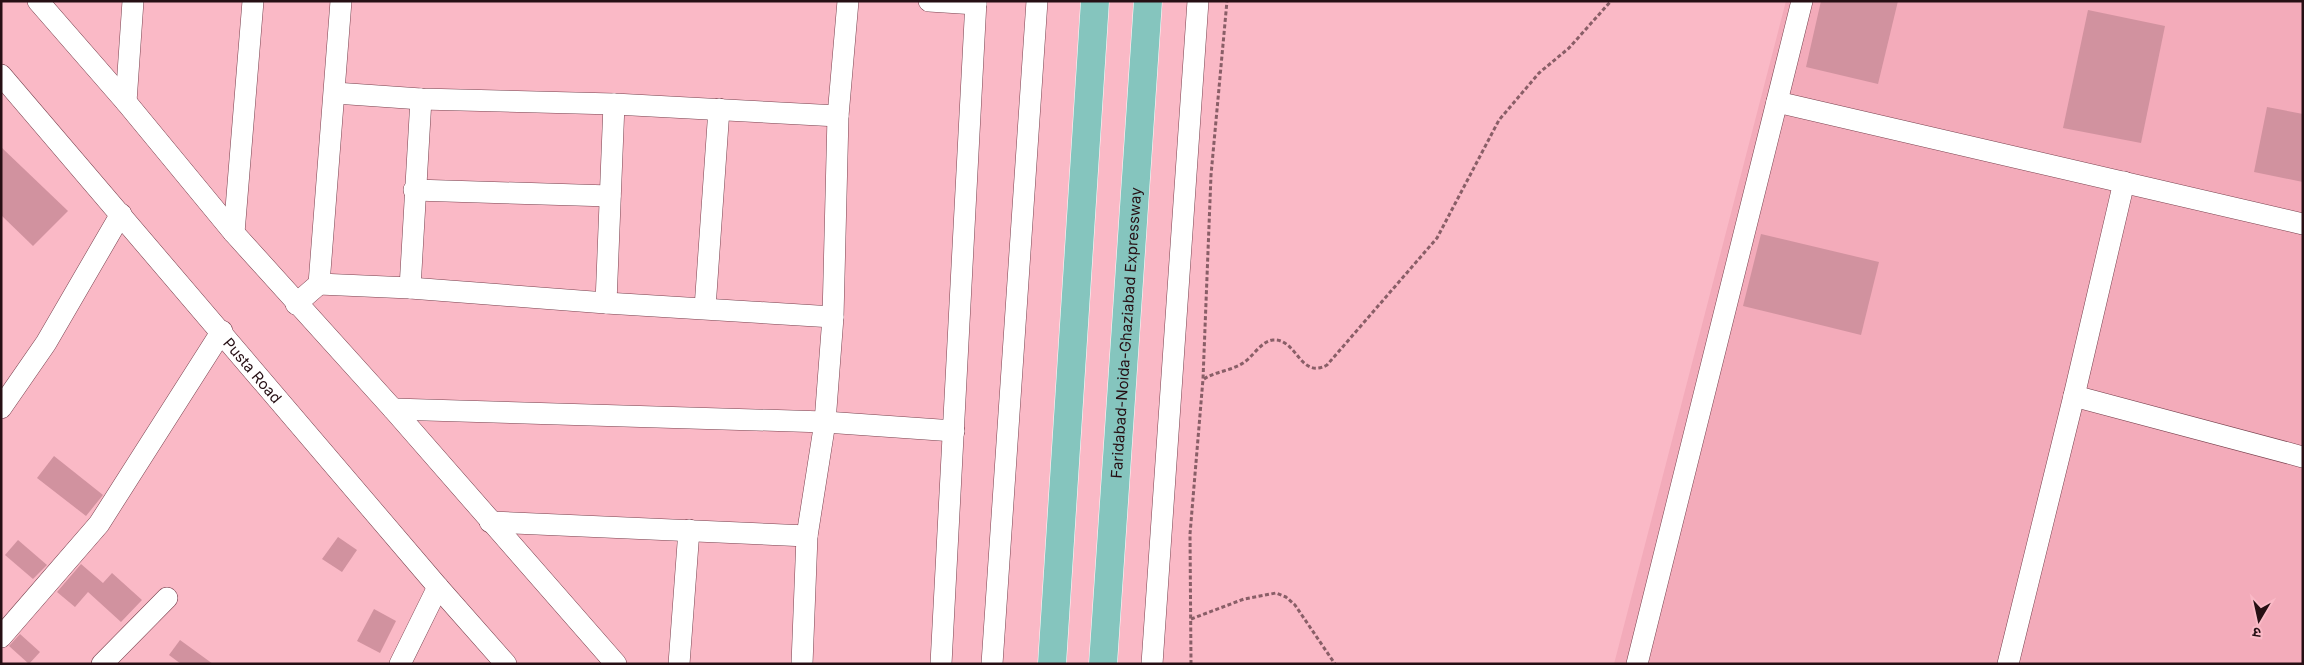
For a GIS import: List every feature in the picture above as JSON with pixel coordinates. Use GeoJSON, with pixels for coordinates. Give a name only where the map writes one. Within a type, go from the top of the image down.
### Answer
{"type":"FeatureCollection","features":[{"type":"Feature","properties":{"kind":"main road"},"geometry":{"type":"LineString","coordinates":[[1052,664],[1095,1]]}},
{"type":"Feature","properties":{"kind":"main road","name":"Faridabad-Noida-Ghaziabad Expressway"},"geometry":{"type":"LineString","coordinates":[[1103,664],[1148,1]]}},
{"type":"Feature","properties":{"kind":"street"},"geometry":{"type":"LineString","coordinates":[[38,1],[126,102],[234,234],[393,409],[616,664]]}},
{"type":"Feature","properties":{"kind":"street"},"geometry":{"type":"LineString","coordinates":[[126,102],[133,1]]}},
{"type":"Feature","properties":{"kind":"street"},"geometry":{"type":"LineString","coordinates":[[234,234],[253,1]]}},
{"type":"Feature","properties":{"kind":"street"},"geometry":{"type":"LineString","coordinates":[[319,284],[341,1]]}},
{"type":"Feature","properties":{"kind":"street"},"geometry":{"type":"LineString","coordinates":[[802,664],[806,536],[825,422],[833,317],[838,116],[848,1]]}},
{"type":"Feature","properties":{"kind":"street"},"geometry":{"type":"LineString","coordinates":[[928,1],[976,3],[941,664]]}},
{"type":"Feature","properties":{"kind":"street"},"geometry":{"type":"LineString","coordinates":[[992,664],[1037,1]]}},
{"type":"Feature","properties":{"kind":"street"},"geometry":{"type":"LineString","coordinates":[[1152,664],[1198,1]]}},
{"type":"Feature","properties":{"kind":"street"},"geometry":{"type":"LineString","coordinates":[[1637,664],[1802,1]]}},
{"type":"Feature","properties":{"kind":"street","name":"Pusta Road"},"geometry":{"type":"LineString","coordinates":[[1,75],[222,331],[438,587],[506,664]]}},
{"type":"Feature","properties":{"kind":"street"},"geometry":{"type":"LineString","coordinates":[[335,93],[421,99],[614,104],[838,116]]}},
{"type":"Feature","properties":{"kind":"street"},"geometry":{"type":"LineString","coordinates":[[410,288],[414,190],[421,99]]}},
{"type":"Feature","properties":{"kind":"street"},"geometry":{"type":"LineString","coordinates":[[1777,102],[2303,224]]}},
{"type":"Feature","properties":{"kind":"street"},"geometry":{"type":"LineString","coordinates":[[606,303],[614,104]]}},
{"type":"Feature","properties":{"kind":"street"},"geometry":{"type":"LineString","coordinates":[[705,308],[719,109]]}},
{"type":"Feature","properties":{"kind":"street"},"geometry":{"type":"LineString","coordinates":[[2008,664],[2124,182]]}},
{"type":"Feature","properties":{"kind":"street"},"geometry":{"type":"LineString","coordinates":[[414,190],[610,196]]}},
{"type":"Feature","properties":{"kind":"street"},"geometry":{"type":"LineString","coordinates":[[1,408],[46,343],[121,214]]}},
{"type":"Feature","properties":{"kind":"street"},"geometry":{"type":"LineString","coordinates":[[296,304],[319,284],[410,288],[606,303],[833,317]]}},
{"type":"Feature","properties":{"kind":"street"},"geometry":{"type":"LineString","coordinates":[[1,637],[99,524],[222,331]]}},
{"type":"Feature","properties":{"kind":"street"},"geometry":{"type":"LineString","coordinates":[[2074,396],[2303,457]]}},
{"type":"Feature","properties":{"kind":"street"},"geometry":{"type":"LineString","coordinates":[[393,409],[825,422],[954,431]]}},
{"type":"Feature","properties":{"kind":"street"},"geometry":{"type":"LineString","coordinates":[[490,522],[806,536]]}},
{"type":"Feature","properties":{"kind":"street"},"geometry":{"type":"LineString","coordinates":[[679,664],[690,530]]}},
{"type":"Feature","properties":{"kind":"street"},"geometry":{"type":"LineString","coordinates":[[400,664],[438,587]]}},
{"type":"Feature","properties":{"kind":"street"},"geometry":{"type":"LineString","coordinates":[[102,664],[167,598]]}},
{"type":"Feature","properties":{"kind":"path"},"geometry":{"type":"LineString","coordinates":[[1190,664],[1190,534],[1203,379],[1211,175],[1227,1]]}},
{"type":"Feature","properties":{"kind":"path"},"geometry":{"type":"LineString","coordinates":[[1203,379],[1214,372],[1241,364],[1264,344],[1274,340],[1283,343],[1306,366],[1317,369],[1327,365],[1438,238],[1500,120],[1539,73],[1569,48],[1611,1]]}},
{"type":"Feature","properties":{"kind":"path"},"geometry":{"type":"LineString","coordinates":[[1191,619],[1244,600],[1276,593],[1286,597],[1295,605],[1335,664]]}},
{"type":"Feature","properties":{"kind":"shaded area"},"geometry":{"type":"Polygon","coordinates":[[[1786,1],[2303,1],[2303,664],[1614,664],[1786,1]]]}},
{"type":"Feature","properties":{"kind":"building"},"geometry":{"type":"Polygon","coordinates":[[[1821,1],[1898,1],[1878,84],[1806,67],[1821,1]]]}},
{"type":"Feature","properties":{"kind":"building"},"geometry":{"type":"Polygon","coordinates":[[[2088,10],[2165,26],[2141,143],[2063,128],[2088,10]]]}},
{"type":"Feature","properties":{"kind":"building"},"geometry":{"type":"Polygon","coordinates":[[[2267,107],[2303,114],[2303,182],[2254,172],[2267,107]]]}},
{"type":"Feature","properties":{"kind":"building"},"geometry":{"type":"Polygon","coordinates":[[[1,147],[68,211],[33,246],[1,215],[1,147]]]}},
{"type":"Feature","properties":{"kind":"building"},"geometry":{"type":"Polygon","coordinates":[[[1761,234],[1879,262],[1861,335],[1743,306],[1761,234]]]}},
{"type":"Feature","properties":{"kind":"building"},"geometry":{"type":"Polygon","coordinates":[[[54,456],[103,495],[86,516],[37,478],[54,456]]]}},
{"type":"Feature","properties":{"kind":"building"},"geometry":{"type":"Polygon","coordinates":[[[338,537],[357,550],[342,572],[322,559],[338,537]]]}},
{"type":"Feature","properties":{"kind":"building"},"geometry":{"type":"Polygon","coordinates":[[[18,540],[47,565],[33,579],[5,555],[18,540]]]}},
{"type":"Feature","properties":{"kind":"building"},"geometry":{"type":"Polygon","coordinates":[[[81,564],[103,583],[112,573],[142,600],[121,622],[88,592],[75,607],[57,592],[81,564]]]}},
{"type":"Feature","properties":{"kind":"building"},"geometry":{"type":"Polygon","coordinates":[[[374,609],[396,621],[380,653],[357,641],[374,609]]]}},
{"type":"Feature","properties":{"kind":"building"},"geometry":{"type":"Polygon","coordinates":[[[20,634],[40,652],[29,664],[9,646],[20,634]]]}},
{"type":"Feature","properties":{"kind":"building"},"geometry":{"type":"Polygon","coordinates":[[[180,640],[213,664],[181,664],[169,655],[180,640]]]}}]}
